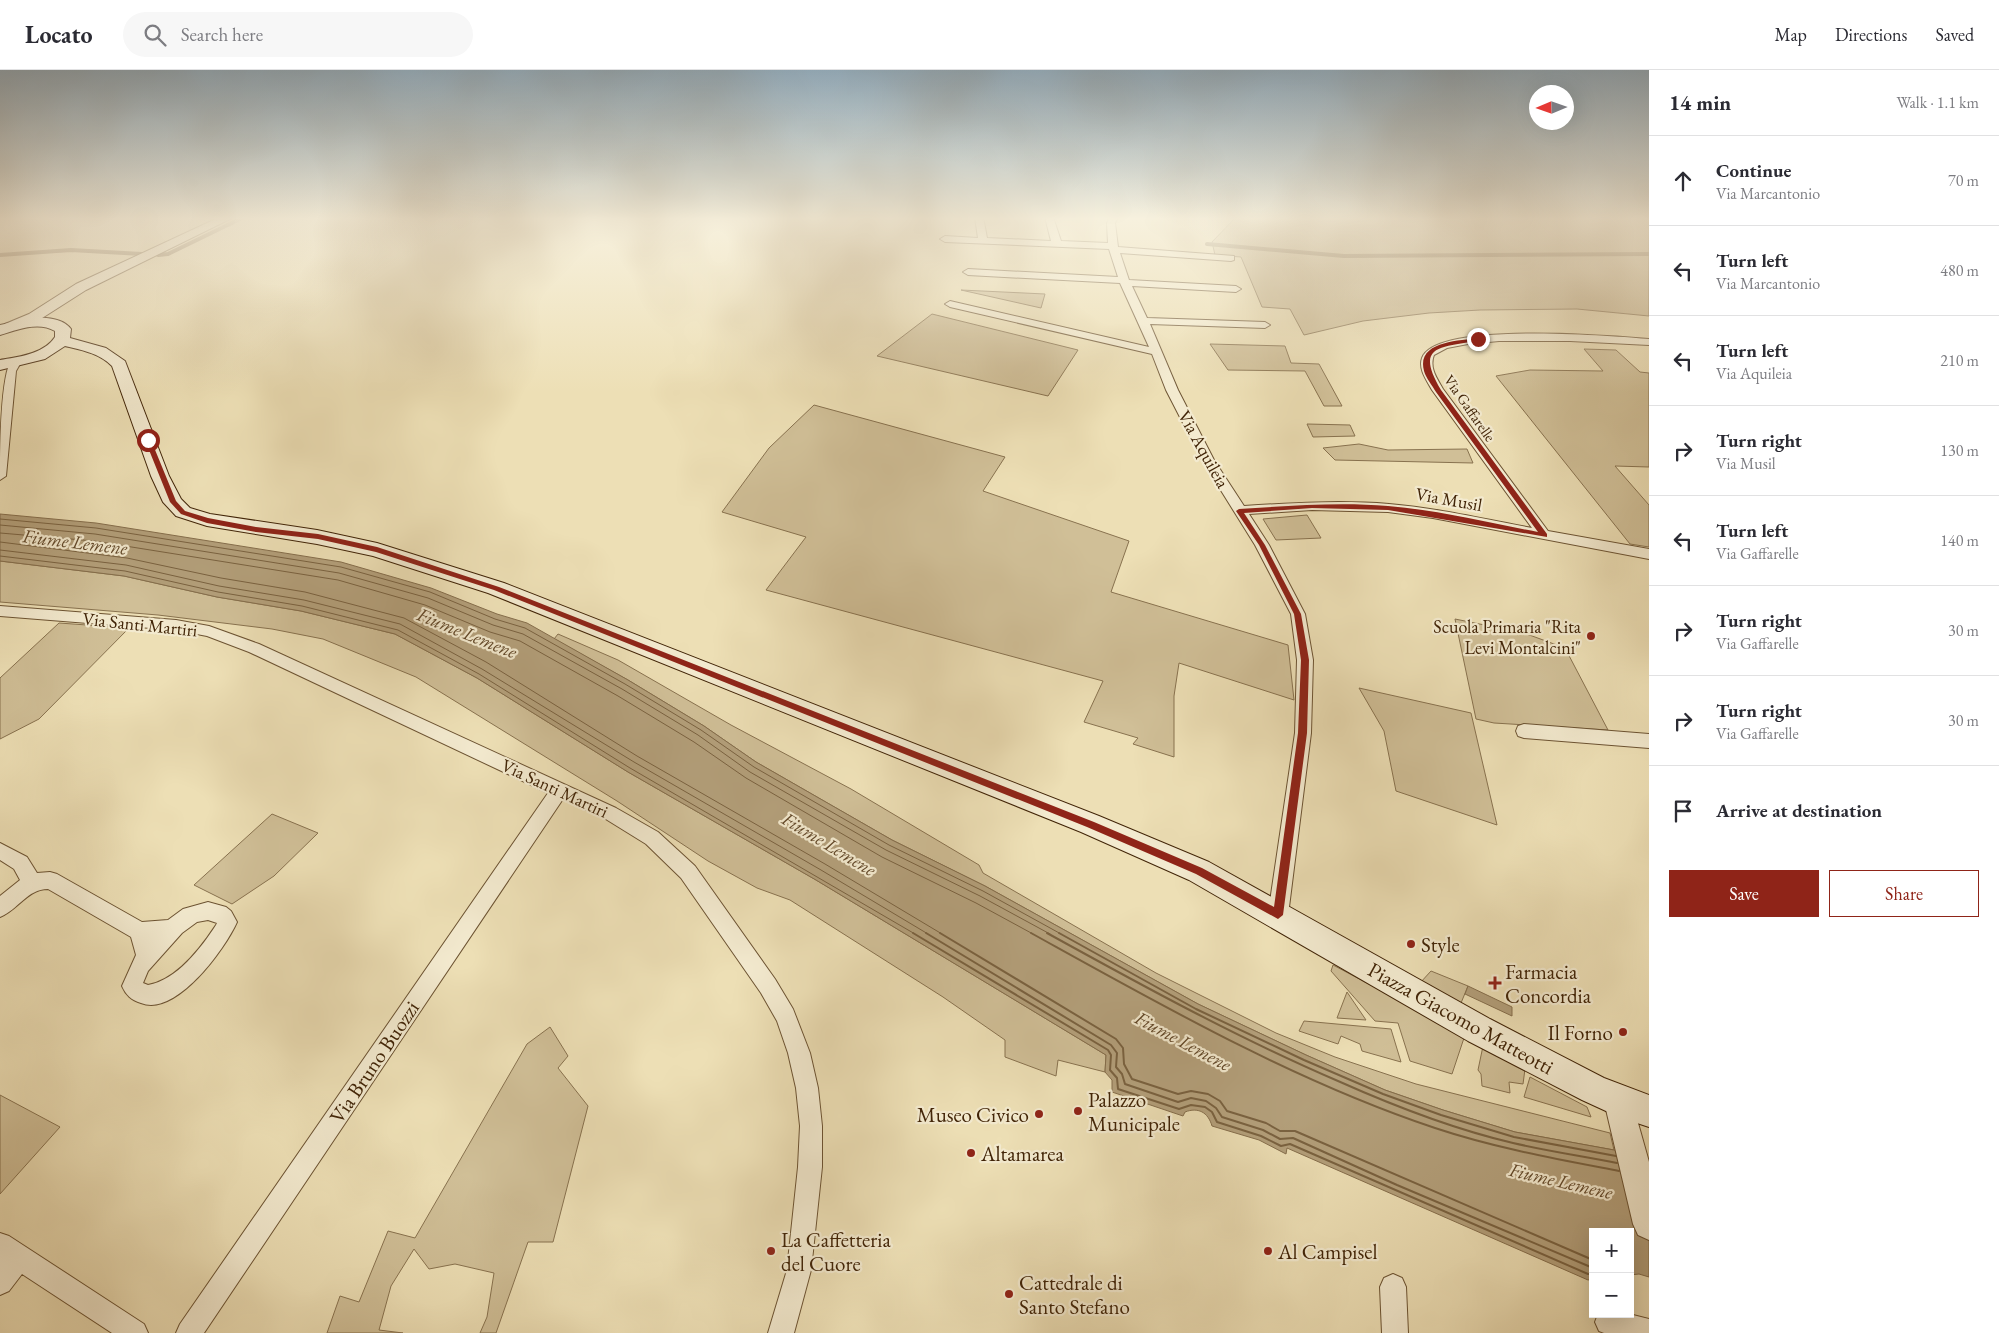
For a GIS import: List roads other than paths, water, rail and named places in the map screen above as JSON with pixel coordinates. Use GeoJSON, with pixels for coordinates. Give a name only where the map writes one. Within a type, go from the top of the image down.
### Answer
{"type":"FeatureCollection","features":[{"type":"Feature","properties":{"kind":"main road"},"geometry":{"type":"LineString","coordinates":[[5,328],[47,316],[64,329],[65,334],[62,341],[46,353]]}},
{"type":"Feature","properties":{"kind":"main road"},"geometry":{"type":"LineString","coordinates":[[62,341],[101,351]]}},
{"type":"Feature","properties":{"kind":"main road"},"geometry":{"type":"LineString","coordinates":[[7,365],[46,353],[80,350],[101,351]]}},
{"type":"Feature","properties":{"kind":"main road","name":"Piazza Giacomo Matteotti"},"geometry":{"type":"LineString","coordinates":[[101,351],[112,357],[119,364],[160,476],[173,502],[183,512],[207,520],[318,537],[377,550],[496,588],[1090,824],[1199,871],[1479,1030],[1619,1101],[1649,1111]]}},
{"type":"Feature","properties":{"kind":"street"},"geometry":{"type":"LineString","coordinates":[[47,316],[81,287],[104,276]]}},
{"type":"Feature","properties":{"kind":"street"},"geometry":{"type":"LineString","coordinates":[[1030,276],[1236,289]]}},
{"type":"Feature","properties":{"kind":"street","name":"Via Aquileia"},"geometry":{"type":"LineString","coordinates":[[1123,276],[1172,390],[1208,460],[1262,545],[1298,614],[1305,660],[1303,733],[1278,915]]}},
{"type":"Feature","properties":{"kind":"street"},"geometry":{"type":"LineString","coordinates":[[950,304],[1157,352]]}},
{"type":"Feature","properties":{"kind":"street"},"geometry":{"type":"LineString","coordinates":[[1143,321],[1265,325]]}},
{"type":"Feature","properties":{"kind":"street","name":"Via Gaffarelle"},"geometry":{"type":"LineString","coordinates":[[1544,535],[1438,390],[1427,372],[1426,361],[1428,356],[1439,346],[1478,339],[1588,338],[1649,342]]}},
{"type":"Feature","properties":{"kind":"street"},"geometry":{"type":"LineString","coordinates":[[0,476],[10,371],[7,365]]}},
{"type":"Feature","properties":{"kind":"street","name":"Via Musil"},"geometry":{"type":"LineString","coordinates":[[1239,511],[1312,506],[1388,508],[1433,514],[1649,554]]}},
{"type":"Feature","properties":{"kind":"street","name":"Via Santi Martiri"},"geometry":{"type":"LineString","coordinates":[[0,610],[138,623],[176,624],[209,631],[254,648],[610,812],[652,838],[688,872],[768,986],[786,1016],[801,1062],[811,1126],[810,1167],[799,1270],[781,1333]]}},
{"type":"Feature","properties":{"kind":"street"},"geometry":{"type":"LineString","coordinates":[[1524,731],[1649,741]]}},
{"type":"Feature","properties":{"kind":"street","name":"Via Bruno Buozzi"},"geometry":{"type":"LineString","coordinates":[[189,1333],[560,790]]}},
{"type":"Feature","properties":{"kind":"street"},"geometry":{"type":"LineString","coordinates":[[0,851],[24,864],[30,883]]}},
{"type":"Feature","properties":{"kind":"street"},"geometry":{"type":"LineString","coordinates":[[0,908],[30,883],[41,879],[50,880],[62,885],[140,931],[156,931],[175,927]]}},
{"type":"Feature","properties":{"kind":"street"},"geometry":{"type":"LineString","coordinates":[[208,911],[224,916],[227,922],[221,936],[182,980],[169,990],[148,995],[139,993],[132,986],[140,965],[175,927],[185,918],[195,913],[208,911]]}},
{"type":"Feature","properties":{"kind":"street"},"geometry":{"type":"LineString","coordinates":[[140,931],[146,957]]}},
{"type":"Feature","properties":{"kind":"street"},"geometry":{"type":"LineString","coordinates":[[1619,1101],[1649,1224]]}},
{"type":"Feature","properties":{"kind":"street"},"geometry":{"type":"LineString","coordinates":[[0,1282],[10,1252],[136,1333]]}},
{"type":"Feature","properties":{"kind":"street"},"geometry":{"type":"LineString","coordinates":[[1393,1287],[1395,1333]]}},
{"type":"Feature","properties":{"kind":"street"},"geometry":{"type":"LineString","coordinates":[[1608,1322],[1649,1332]]}},
{"type":"Feature","properties":{"kind":"water","name":"Fiume Lemene"},"geometry":{"type":"Polygon","coordinates":[[[0,514],[96,523],[341,562],[431,588],[497,614],[527,623],[628,680],[704,726],[756,762],[892,840],[985,886],[1198,1004],[1385,1090],[1515,1132],[1614,1150],[1649,1160],[1649,1277],[1634,1275],[1634,1228],[1589,1228],[1588,1280],[1287,1148],[1286,1154],[1259,1140],[1212,1126],[1208,1117],[1202,1112],[1194,1110],[1185,1112],[1183,1116],[1112,1092],[1112,1080],[1105,1072],[1106,1055],[816,880],[628,772],[477,678],[395,634],[301,611],[217,597],[124,576],[0,561],[0,514]]]}},
{"type":"Feature","properties":{"kind":"water"},"geometry":{"type":"Polygon","coordinates":[[[1468,986],[1512,1007],[1512,1016],[1465,994],[1468,986]]]}},
{"type":"Feature","properties":{"kind":"place","name":"Scuola Primaria \"Rita Levi Montalcini\""},"geometry":{"type":"Point","coordinates":[1591,636]}},
{"type":"Feature","properties":{"kind":"place","name":"Style"},"geometry":{"type":"Point","coordinates":[1411,944]}},
{"type":"Feature","properties":{"kind":"place","name":"Farmacia Concordia"},"geometry":{"type":"Point","coordinates":[1495,983]}},
{"type":"Feature","properties":{"kind":"place","name":"Il Forno"},"geometry":{"type":"Point","coordinates":[1623,1032]}},
{"type":"Feature","properties":{"kind":"place","name":"Palazzo Municipale"},"geometry":{"type":"Point","coordinates":[1078,1111]}},
{"type":"Feature","properties":{"kind":"place","name":"Museo Civico"},"geometry":{"type":"Point","coordinates":[1039,1114]}},
{"type":"Feature","properties":{"kind":"place","name":"Altamarea"},"geometry":{"type":"Point","coordinates":[971,1153]}},
{"type":"Feature","properties":{"kind":"place","name":"La Caffetteria del Cuore"},"geometry":{"type":"Point","coordinates":[771,1251]}},
{"type":"Feature","properties":{"kind":"place","name":"Al Campisel"},"geometry":{"type":"Point","coordinates":[1268,1251]}},
{"type":"Feature","properties":{"kind":"place","name":"Cattedrale di Santo Stefano"},"geometry":{"type":"Point","coordinates":[1009,1294]}}]}
